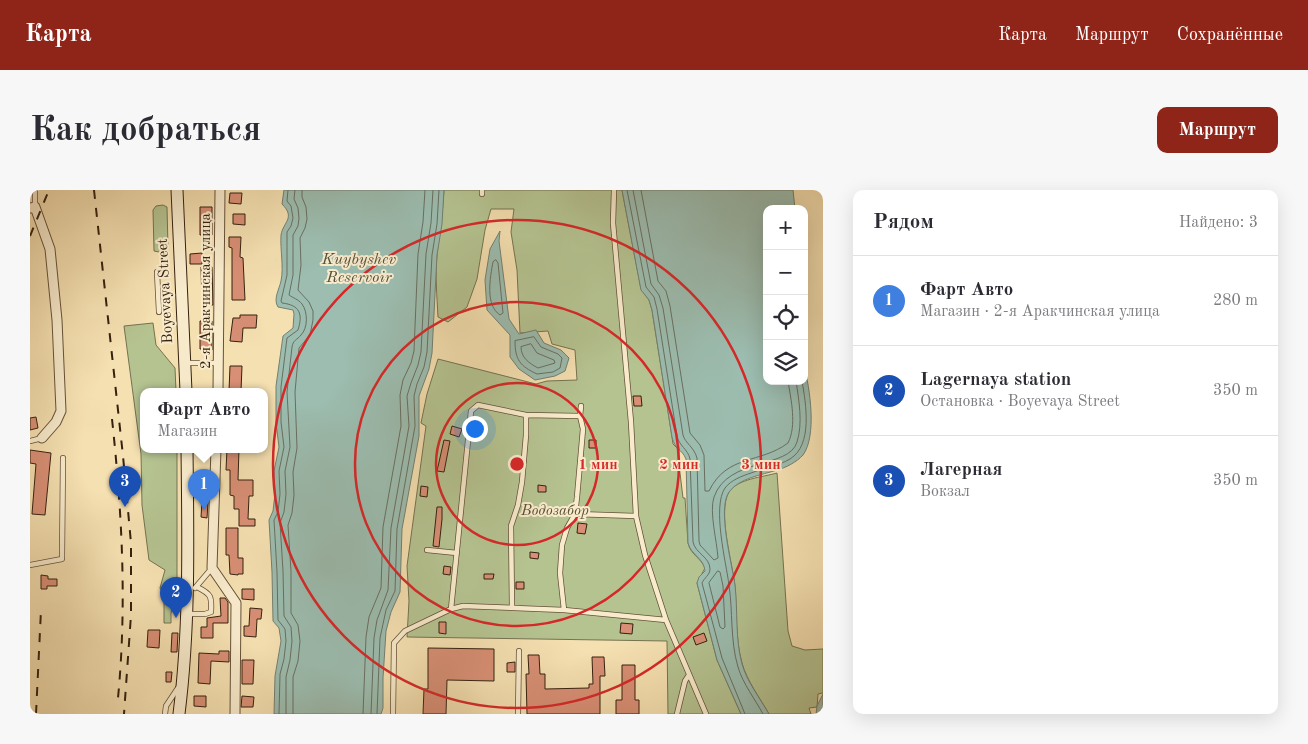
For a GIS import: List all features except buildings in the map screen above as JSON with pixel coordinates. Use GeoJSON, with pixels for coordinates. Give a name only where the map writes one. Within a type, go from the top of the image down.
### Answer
{"type":"FeatureCollection","features":[{"type":"Feature","properties":{"kind":"main road","name":"Boyevaya Street"},"geometry":{"type":"LineString","coordinates":[[177,190],[186,388]]}},
{"type":"Feature","properties":{"kind":"main road"},"geometry":{"type":"LineString","coordinates":[[179,714],[187,614],[192,588],[187,453]]}},
{"type":"Feature","properties":{"kind":"street","name":"2-я Аракчинская улица"},"geometry":{"type":"LineString","coordinates":[[218,388],[220,190]]}},
{"type":"Feature","properties":{"kind":"street"},"geometry":{"type":"LineString","coordinates":[[33,208],[50,249],[57,320],[61,411],[56,422],[42,438]]}},
{"type":"Feature","properties":{"kind":"street"},"geometry":{"type":"LineString","coordinates":[[216,453],[212,568],[236,603],[235,714]]}},
{"type":"Feature","properties":{"kind":"lane"},"geometry":{"type":"LineString","coordinates":[[33,208],[34,190]]}},
{"type":"Feature","properties":{"kind":"lane"},"geometry":{"type":"LineString","coordinates":[[614,190],[612,224],[631,422],[636,516],[645,555],[666,620],[706,714]]}},
{"type":"Feature","properties":{"kind":"lane"},"geometry":{"type":"LineString","coordinates":[[156,272],[159,312]]}},
{"type":"Feature","properties":{"kind":"lane"},"geometry":{"type":"LineString","coordinates":[[185,363],[219,363]]}},
{"type":"Feature","properties":{"kind":"lane"},"geometry":{"type":"LineString","coordinates":[[451,609],[471,411],[478,405],[526,415],[580,416]]}},
{"type":"Feature","properties":{"kind":"lane"},"geometry":{"type":"LineString","coordinates":[[564,610],[560,573],[562,545],[567,528],[575,514],[583,430],[580,416],[581,406]]}},
{"type":"Feature","properties":{"kind":"lane"},"geometry":{"type":"LineString","coordinates":[[512,607],[511,526],[518,505],[522,482],[526,415]]}},
{"type":"Feature","properties":{"kind":"lane"},"geometry":{"type":"LineString","coordinates":[[30,441],[42,438]]}},
{"type":"Feature","properties":{"kind":"lane"},"geometry":{"type":"LineString","coordinates":[[30,565],[62,559],[63,458]]}},
{"type":"Feature","properties":{"kind":"lane"},"geometry":{"type":"LineString","coordinates":[[575,514],[636,516]]}},
{"type":"Feature","properties":{"kind":"lane"},"geometry":{"type":"LineString","coordinates":[[426,550],[457,553]]}},
{"type":"Feature","properties":{"kind":"lane"},"geometry":{"type":"LineString","coordinates":[[187,614],[211,612],[212,600],[209,593],[192,588],[212,568]]}},
{"type":"Feature","properties":{"kind":"lane"},"geometry":{"type":"LineString","coordinates":[[393,714],[394,643],[405,631],[451,609],[463,606],[512,607],[666,620]]}},
{"type":"Feature","properties":{"kind":"lane"},"geometry":{"type":"LineString","coordinates":[[518,714],[519,651]]}},
{"type":"Feature","properties":{"kind":"lane"},"geometry":{"type":"LineString","coordinates":[[677,714],[685,681],[689,674]]}},
{"type":"Feature","properties":{"kind":"lane"},"geometry":{"type":"LineString","coordinates":[[165,714],[166,706],[183,681]]}},
{"type":"Feature","properties":{"kind":"green space","name":"Водозабор"},"geometry":{"type":"Polygon","coordinates":[[[444,190],[622,190],[641,289],[649,300],[652,310],[673,444],[677,448],[683,498],[685,498],[688,543],[705,568],[697,583],[717,660],[741,714],[668,714],[667,641],[407,637],[409,601],[407,566],[426,426],[421,423],[427,394],[438,359],[536,384],[547,381],[577,380],[575,350],[552,344],[548,331],[520,333],[517,270],[511,232],[514,209],[491,209],[485,230],[477,279],[467,307],[448,322],[438,317],[436,263],[444,190]]]}},
{"type":"Feature","properties":{"kind":"green space"},"geometry":{"type":"Polygon","coordinates":[[[163,205],[167,207],[168,247],[164,253],[154,251],[153,210],[156,206],[163,205]]]}},
{"type":"Feature","properties":{"kind":"green space"},"geometry":{"type":"Polygon","coordinates":[[[153,323],[156,345],[175,368],[176,388],[140,388],[140,446],[124,326],[153,323]]]}},
{"type":"Feature","properties":{"kind":"green space"},"geometry":{"type":"Polygon","coordinates":[[[177,453],[177,593],[171,613],[171,623],[164,623],[164,595],[160,588],[165,570],[149,560],[142,505],[141,454],[177,453]]]}},
{"type":"Feature","properties":{"kind":"green space"},"geometry":{"type":"Polygon","coordinates":[[[777,473],[788,631],[792,646],[805,650],[823,649],[823,693],[818,694],[817,707],[809,708],[811,714],[769,714],[747,676],[738,644],[735,587],[725,525],[726,501],[729,492],[738,484],[777,473]]]}},
{"type":"Feature","properties":{"kind":"water","name":"Kuybyshev Reservoir"},"geometry":{"type":"Polygon","coordinates":[[[284,190],[444,190],[442,224],[437,255],[432,353],[429,369],[419,396],[419,436],[402,529],[400,592],[391,612],[386,631],[383,708],[381,714],[274,714],[275,676],[281,641],[279,628],[273,621],[269,520],[273,511],[275,494],[274,471],[279,447],[276,423],[276,386],[283,336],[293,328],[294,314],[293,310],[278,307],[276,301],[282,275],[281,235],[288,220],[288,213],[282,204],[284,190]]]}},
{"type":"Feature","properties":{"kind":"water"},"geometry":{"type":"Polygon","coordinates":[[[622,190],[793,190],[795,205],[763,205],[763,385],[808,385],[811,412],[810,436],[803,455],[794,462],[780,469],[745,480],[733,487],[726,500],[724,511],[726,537],[735,585],[742,664],[754,690],[769,714],[741,714],[717,660],[697,583],[699,577],[705,571],[702,563],[688,543],[686,459],[675,445],[672,437],[652,310],[649,300],[641,290],[622,190]]]}},
{"type":"Feature","properties":{"kind":"water"},"geometry":{"type":"Polygon","coordinates":[[[500,231],[499,241],[509,319],[519,334],[536,330],[544,343],[561,350],[569,358],[565,371],[555,376],[535,380],[519,369],[510,357],[510,335],[487,310],[485,280],[490,249],[500,231]]]}},
{"type":"Feature","properties":{"kind":"water"},"geometry":{"type":"Polygon","coordinates":[[[823,694],[823,714],[816,714],[817,706],[823,694]]]}},
{"type":"Feature","properties":{"kind":"railway"},"geometry":{"type":"LineString","coordinates":[[30,236],[49,190]]}},
{"type":"Feature","properties":{"kind":"railway"},"geometry":{"type":"LineString","coordinates":[[94,190],[131,543],[131,615],[124,714]]}},
{"type":"Feature","properties":{"kind":"railway"},"geometry":{"type":"LineString","coordinates":[[112,419],[121,523],[123,593],[118,698]]}},
{"type":"Feature","properties":{"kind":"railway"},"geometry":{"type":"LineString","coordinates":[[36,714],[41,610]]}},
{"type":"Feature","properties":{"kind":"place","name":"Лагерная"},"geometry":{"type":"Point","coordinates":[125,507]}},
{"type":"Feature","properties":{"kind":"place","name":"Фарт Авто"},"geometry":{"type":"Point","coordinates":[204,510]}},
{"type":"Feature","properties":{"kind":"place","name":"Lagernaya station"},"geometry":{"type":"Point","coordinates":[176,618]}}]}
